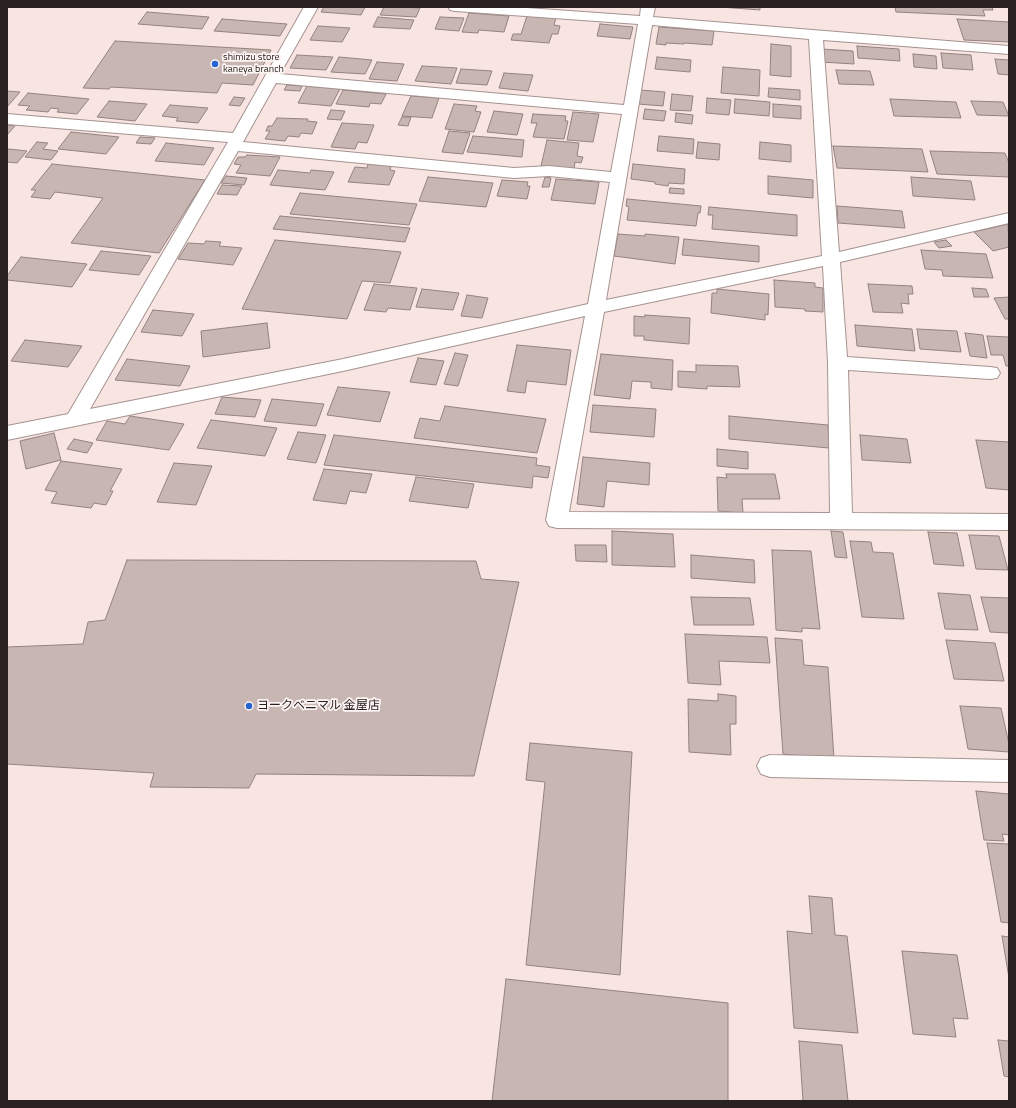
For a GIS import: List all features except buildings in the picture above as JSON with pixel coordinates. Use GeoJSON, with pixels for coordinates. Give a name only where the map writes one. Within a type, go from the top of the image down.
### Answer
{"type":"FeatureCollection","features":[{"type":"Feature","properties":{"kind":"street"},"geometry":{"type":"LineString","coordinates":[[74,420],[236,142],[311,7]]}},
{"type":"Feature","properties":{"kind":"street"},"geometry":{"type":"LineString","coordinates":[[455,7],[647,14],[696,24],[816,36],[1009,50]]}},
{"type":"Feature","properties":{"kind":"street"},"geometry":{"type":"LineString","coordinates":[[647,14],[596,308],[557,520],[1009,522]]}},
{"type":"Feature","properties":{"kind":"street"},"geometry":{"type":"LineString","coordinates":[[816,36],[838,363],[841,522]]}},
{"type":"Feature","properties":{"kind":"street"},"geometry":{"type":"LineString","coordinates":[[271,78],[630,110]]}},
{"type":"Feature","properties":{"kind":"street"},"geometry":{"type":"LineString","coordinates":[[7,119],[236,142],[514,173],[549,171],[618,178]]}},
{"type":"Feature","properties":{"kind":"street"},"geometry":{"type":"LineString","coordinates":[[7,433],[343,365],[596,308],[831,259],[1009,218]]}},
{"type":"Feature","properties":{"kind":"street"},"geometry":{"type":"LineString","coordinates":[[838,363],[990,373]]}},
{"type":"Feature","properties":{"kind":"street"},"geometry":{"type":"LineString","coordinates":[[770,766],[1009,771]]}},
{"type":"Feature","properties":{"kind":"place","name":"shimizu store kaneya branch"},"geometry":{"type":"Point","coordinates":[215,64]}},
{"type":"Feature","properties":{"kind":"place","name":"ヨークベニマル 金屋店"},"geometry":{"type":"Point","coordinates":[249,706]}}]}
